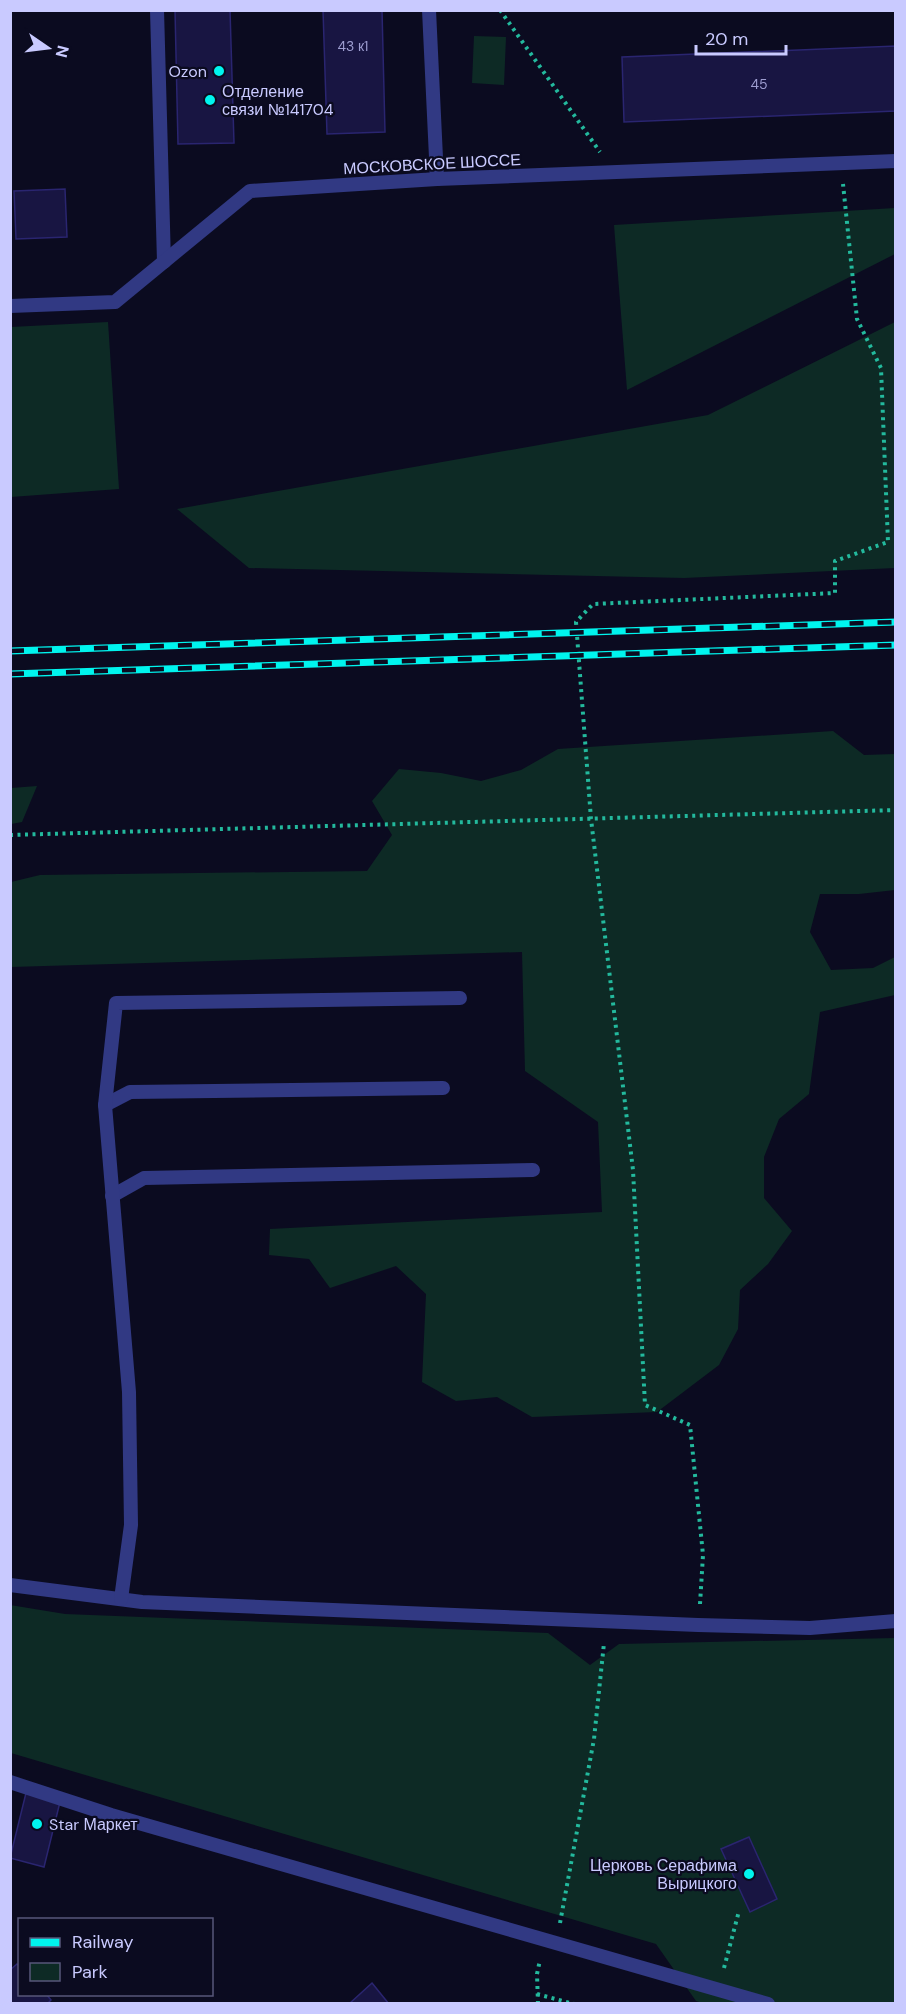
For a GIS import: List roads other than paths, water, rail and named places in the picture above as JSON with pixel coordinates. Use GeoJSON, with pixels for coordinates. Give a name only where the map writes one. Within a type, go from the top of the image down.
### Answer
{"type":"FeatureCollection","features":[{"type":"Feature","properties":{"kind":"lane"},"geometry":{"type":"LineString","coordinates":[[157,10],[164,262]]}},
{"type":"Feature","properties":{"kind":"lane"},"geometry":{"type":"LineString","coordinates":[[429,10],[437,179]]}},
{"type":"Feature","properties":{"kind":"lane","name":"МОСКОВСКОЕ ШОССЕ"},"geometry":{"type":"LineString","coordinates":[[10,306],[115,302],[250,191],[437,179],[896,161]]}},
{"type":"Feature","properties":{"kind":"lane"},"geometry":{"type":"LineString","coordinates":[[121,1599],[131,1525],[129,1392],[105,1105],[116,1003],[460,998]]}},
{"type":"Feature","properties":{"kind":"lane"},"geometry":{"type":"LineString","coordinates":[[105,1105],[130,1092],[443,1089]]}},
{"type":"Feature","properties":{"kind":"lane"},"geometry":{"type":"LineString","coordinates":[[112,1196],[144,1178],[533,1170]]}},
{"type":"Feature","properties":{"kind":"lane"},"geometry":{"type":"LineString","coordinates":[[10,1585],[121,1599],[698,1625],[810,1628],[896,1621]]}},
{"type":"Feature","properties":{"kind":"lane"},"geometry":{"type":"LineString","coordinates":[[10,1782],[111,1815],[768,2004]]}},
{"type":"Feature","properties":{"kind":"railway"},"geometry":{"type":"LineString","coordinates":[[10,651],[896,622]]}},
{"type":"Feature","properties":{"kind":"railway"},"geometry":{"type":"LineString","coordinates":[[10,674],[896,645]]}},
{"type":"Feature","properties":{"kind":"place","name":"Ozon"},"geometry":{"type":"Point","coordinates":[219,71]}},
{"type":"Feature","properties":{"kind":"place","name":"Отделение связи №141704"},"geometry":{"type":"Point","coordinates":[210,100]}},
{"type":"Feature","properties":{"kind":"place","name":"Star Маркет"},"geometry":{"type":"Point","coordinates":[37,1824]}},
{"type":"Feature","properties":{"kind":"place","name":"Церковь Серафима Вырицкого"},"geometry":{"type":"Point","coordinates":[749,1874]}}]}
